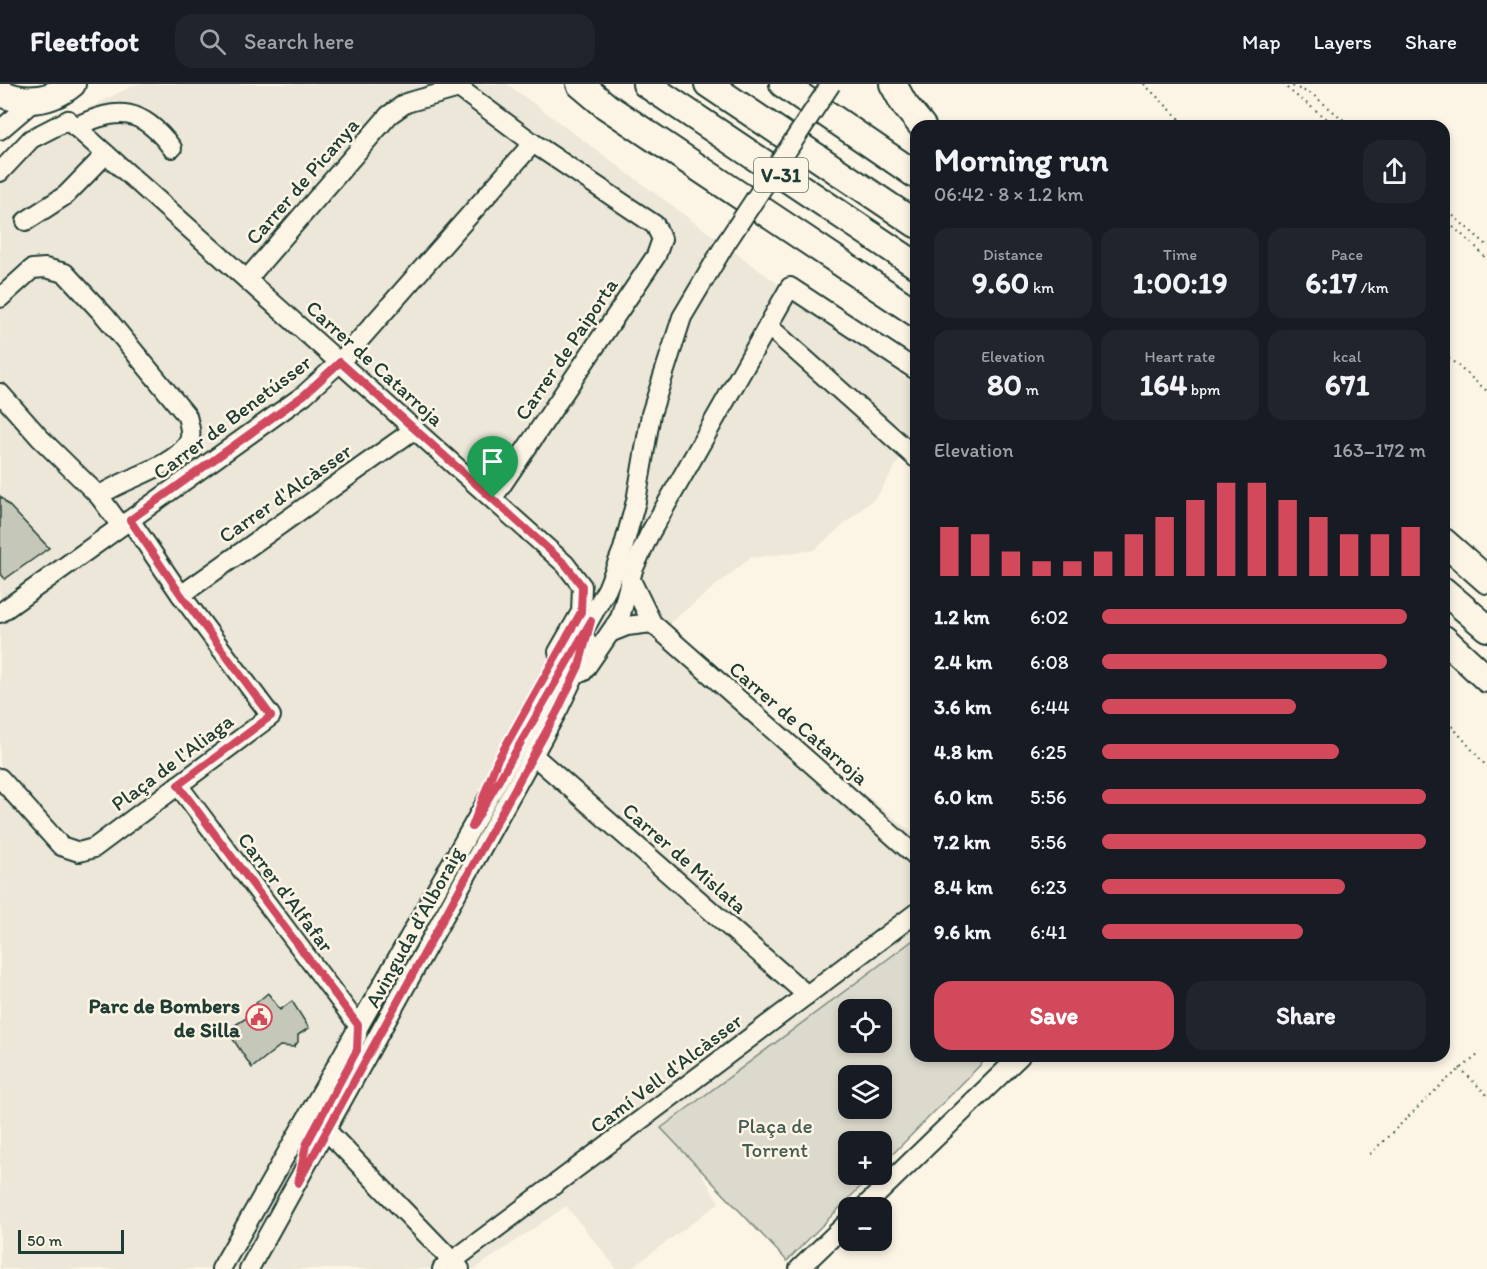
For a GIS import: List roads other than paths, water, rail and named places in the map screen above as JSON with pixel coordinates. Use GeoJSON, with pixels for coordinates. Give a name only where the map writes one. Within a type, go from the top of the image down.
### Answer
{"type":"FeatureCollection","features":[{"type":"Feature","properties":{"kind":"highway"},"geometry":{"type":"LineString","coordinates":[[0,93],[14,99],[34,101],[49,98],[72,84]]}},
{"type":"Feature","properties":{"kind":"highway"},"geometry":{"type":"LineString","coordinates":[[563,84],[606,106]]}},
{"type":"Feature","properties":{"kind":"highway"},"geometry":{"type":"LineString","coordinates":[[580,84],[606,106],[910,309]]}},
{"type":"Feature","properties":{"kind":"highway","name":"V-31"},"geometry":{"type":"LineString","coordinates":[[646,84],[910,261]]}},
{"type":"Feature","properties":{"kind":"highway","name":"V-31"},"geometry":{"type":"LineString","coordinates":[[708,84],[910,220]]}},
{"type":"Feature","properties":{"kind":"highway"},"geometry":{"type":"LineString","coordinates":[[783,84],[910,171]]}},
{"type":"Feature","properties":{"kind":"highway"},"geometry":{"type":"LineString","coordinates":[[893,84],[904,104],[917,120]]}},
{"type":"Feature","properties":{"kind":"highway"},"geometry":{"type":"LineString","coordinates":[[1450,547],[1487,580]]}},
{"type":"Feature","properties":{"kind":"highway"},"geometry":{"type":"LineString","coordinates":[[1450,596],[1487,628]]}},
{"type":"Feature","properties":{"kind":"highway"},"geometry":{"type":"LineString","coordinates":[[1450,645],[1487,679]]}},
{"type":"Feature","properties":{"kind":"street"},"geometry":{"type":"LineString","coordinates":[[591,621],[623,549],[636,501],[651,414],[682,317],[726,243],[831,84]]}},
{"type":"Feature","properties":{"kind":"street","name":"Carrer de Picanya"},"geometry":{"type":"LineString","coordinates":[[247,279],[389,115],[406,103],[459,88],[533,143]]}},
{"type":"Feature","properties":{"kind":"street"},"geometry":{"type":"LineString","coordinates":[[0,130],[34,101]]}},
{"type":"Feature","properties":{"kind":"street"},"geometry":{"type":"LineString","coordinates":[[0,172],[31,139],[100,114],[114,112],[156,127],[172,147]]}},
{"type":"Feature","properties":{"kind":"street","name":"Carrer de Catarroja"},"geometry":{"type":"LineString","coordinates":[[72,123],[493,498],[565,564],[582,586],[581,612],[497,761],[472,827]]}},
{"type":"Feature","properties":{"kind":"street","name":"Carrer de Paiporta"},"geometry":{"type":"LineString","coordinates":[[493,498],[656,256],[662,239],[655,225],[533,143]]}},
{"type":"Feature","properties":{"kind":"street","name":"Carrer de Benetússer"},"geometry":{"type":"LineString","coordinates":[[0,613],[304,395],[340,362],[533,143]]}},
{"type":"Feature","properties":{"kind":"street"},"geometry":{"type":"LineString","coordinates":[[26,221],[66,195],[94,170],[106,154]]}},
{"type":"Feature","properties":{"kind":"street"},"geometry":{"type":"LineString","coordinates":[[0,297],[32,269],[45,268],[65,273],[104,315],[187,416],[190,431],[188,443],[176,455],[99,496]]}},
{"type":"Feature","properties":{"kind":"street"},"geometry":{"type":"LineString","coordinates":[[548,730],[591,659],[612,632],[623,608],[630,578],[660,514],[790,287],[910,366]]}},
{"type":"Feature","properties":{"kind":"street"},"geometry":{"type":"LineString","coordinates":[[768,326],[910,453]]}},
{"type":"Feature","properties":{"kind":"street","name":"Plaça de l'Aliaga"},"geometry":{"type":"LineString","coordinates":[[0,393],[40,438],[126,523],[271,716],[94,848],[79,852],[61,846],[0,778]]}},
{"type":"Feature","properties":{"kind":"street","name":"Carrer d'Alcàsser"},"geometry":{"type":"LineString","coordinates":[[181,595],[415,429]]}},
{"type":"Feature","properties":{"kind":"street","name":"Carrer de Catarroja"},"geometry":{"type":"LineString","coordinates":[[630,578],[652,623],[910,851]]}},
{"type":"Feature","properties":{"kind":"street","name":"Avinguda d’Alboraig"},"geometry":{"type":"LineString","coordinates":[[249,1269],[548,730],[579,666],[591,621]]}},
{"type":"Feature","properties":{"kind":"street","name":"Avinguda d’Alboraig"},"geometry":{"type":"LineString","coordinates":[[221,1269],[358,1025],[591,621]]}},
{"type":"Feature","properties":{"kind":"street"},"geometry":{"type":"LineString","coordinates":[[612,632],[627,626],[652,623]]}},
{"type":"Feature","properties":{"kind":"street","name":"Carrer de Mislata"},"geometry":{"type":"LineString","coordinates":[[533,755],[807,995]]}},
{"type":"Feature","properties":{"kind":"street","name":"Carrer d'Alfafar"},"geometry":{"type":"LineString","coordinates":[[178,785],[358,1025]]}},
{"type":"Feature","properties":{"kind":"street","name":"Camí Vell d'Alcàsser"},"geometry":{"type":"LineString","coordinates":[[451,1266],[910,918]]}},
{"type":"Feature","properties":{"kind":"street","name":"Avinguda d’Alboraig"},"geometry":{"type":"LineString","coordinates":[[298,1183],[306,1145],[357,1050],[358,1025]]}},
{"type":"Feature","properties":{"kind":"street"},"geometry":{"type":"LineString","coordinates":[[874,1197],[1014,1062]]}},
{"type":"Feature","properties":{"kind":"street"},"geometry":{"type":"LineString","coordinates":[[327,1131],[451,1266]]}},
{"type":"Feature","properties":{"kind":"street"},"geometry":{"type":"LineString","coordinates":[[799,1269],[838,1232]]}},
{"type":"Feature","properties":{"kind":"place","name":"Parc de Bombers de Silla"},"geometry":{"type":"Point","coordinates":[259,1017]}},
{"type":"Feature","properties":{"kind":"park label","name":"Plaça de Torrent"},"geometry":{"type":"Point","coordinates":[775,1137]}}]}
